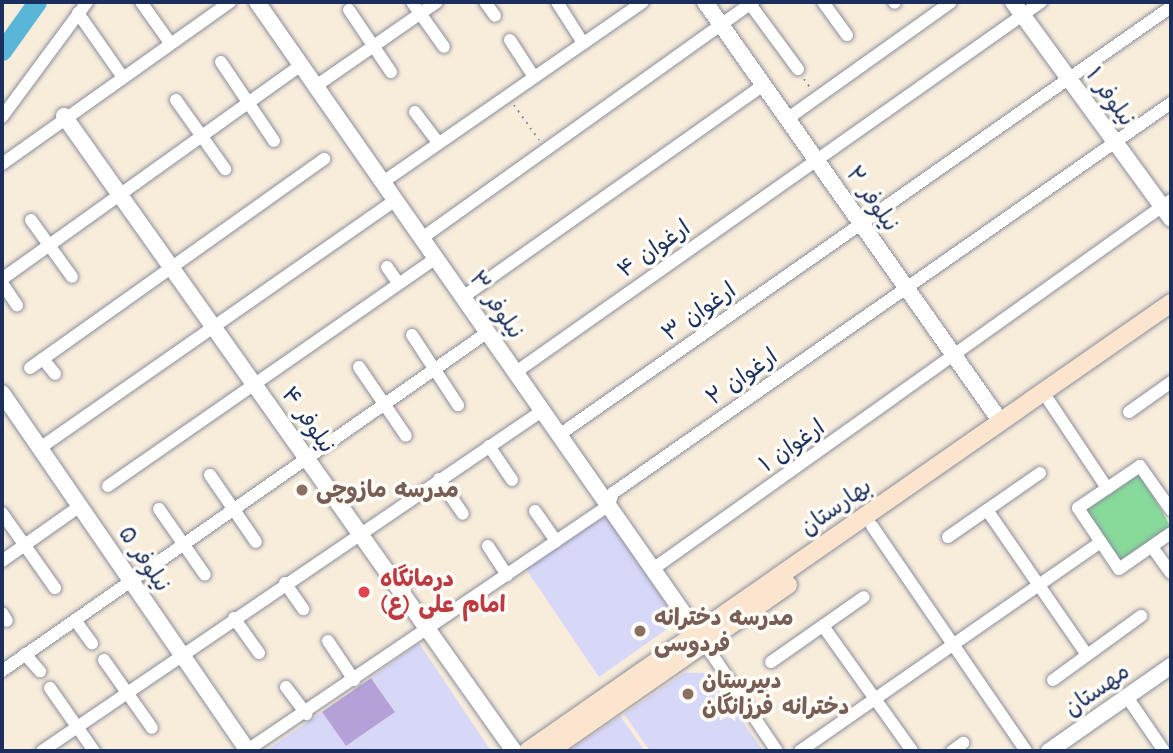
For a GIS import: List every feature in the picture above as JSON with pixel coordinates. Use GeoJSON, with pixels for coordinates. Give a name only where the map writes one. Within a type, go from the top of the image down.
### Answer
{"type":"FeatureCollection","features":[{"type":"Feature","properties":{"kind":"main road","name":"بهارستان"},"geometry":{"type":"LineString","coordinates":[[549,751],[1001,422],[1171,303]]}},
{"type":"Feature","properties":{"kind":"main road","name":"بهارستان"},"geometry":{"type":"LineString","coordinates":[[528,751],[872,526],[1171,316]]}},
{"type":"Feature","properties":{"kind":"street"},"geometry":{"type":"LineString","coordinates":[[2,117],[87,2]]}},
{"type":"Feature","properties":{"kind":"street"},"geometry":{"type":"LineString","coordinates":[[141,2],[170,43]]}},
{"type":"Feature","properties":{"kind":"street","name":"نیلوفر ۳"},"geometry":{"type":"LineString","coordinates":[[257,2],[702,639]]}},
{"type":"Feature","properties":{"kind":"street"},"geometry":{"type":"LineString","coordinates":[[412,2],[444,47]]}},
{"type":"Feature","properties":{"kind":"street"},"geometry":{"type":"LineString","coordinates":[[316,86],[436,2]]}},
{"type":"Feature","properties":{"kind":"street"},"geometry":{"type":"LineString","coordinates":[[485,2],[495,16]]}},
{"type":"Feature","properties":{"kind":"street"},"geometry":{"type":"LineString","coordinates":[[556,2],[583,43]]}},
{"type":"Feature","properties":{"kind":"street"},"geometry":{"type":"LineString","coordinates":[[383,182],[583,43],[629,6],[643,2]]}},
{"type":"Feature","properties":{"kind":"street","name":"نیلوفر ۲"},"geometry":{"type":"LineString","coordinates":[[705,2],[1001,422]]}},
{"type":"Feature","properties":{"kind":"street"},"geometry":{"type":"LineString","coordinates":[[823,2],[847,35]]}},
{"type":"Feature","properties":{"kind":"street"},"geometry":{"type":"LineString","coordinates":[[787,119],[951,2]]}},
{"type":"Feature","properties":{"kind":"street","name":"ارغوان ۴"},"geometry":{"type":"LineString","coordinates":[[516,372],[816,160],[1017,8],[1041,2]]}},
{"type":"Feature","properties":{"kind":"street"},"geometry":{"type":"LineString","coordinates":[[422,238],[752,3],[797,69]]}},
{"type":"Feature","properties":{"kind":"street"},"geometry":{"type":"LineString","coordinates":[[2,164],[64,116],[170,43],[221,4]]}},
{"type":"Feature","properties":{"kind":"street","name":"ارغوان ۳"},"geometry":{"type":"LineString","coordinates":[[559,435],[1171,7]]}},
{"type":"Feature","properties":{"kind":"street","name":"نیلوفر ۱"},"geometry":{"type":"LineString","coordinates":[[1017,8],[1115,142],[1168,208]]}},
{"type":"Feature","properties":{"kind":"street"},"geometry":{"type":"LineString","coordinates":[[349,10],[391,72]]}},
{"type":"Feature","properties":{"kind":"street"},"geometry":{"type":"LineString","coordinates":[[78,13],[122,76]]}},
{"type":"Feature","properties":{"kind":"street"},"geometry":{"type":"LineString","coordinates":[[510,40],[534,77]]}},
{"type":"Feature","properties":{"kind":"street"},"geometry":{"type":"LineString","coordinates":[[221,62],[274,141]]}},
{"type":"Feature","properties":{"kind":"street"},"geometry":{"type":"LineString","coordinates":[[17,305],[2,281],[301,65]]}},
{"type":"Feature","properties":{"kind":"street"},"geometry":{"type":"LineString","coordinates":[[463,297],[764,85]]}},
{"type":"Feature","properties":{"kind":"street"},"geometry":{"type":"LineString","coordinates":[[176,100],[225,169]]}},
{"type":"Feature","properties":{"kind":"street","name":"ارغوان ۲"},"geometry":{"type":"LineString","coordinates":[[247,751],[306,714],[609,505],[613,493],[1171,103]]}},
{"type":"Feature","properties":{"kind":"street"},"geometry":{"type":"LineString","coordinates":[[415,112],[438,144]]}},
{"type":"Feature","properties":{"kind":"street","name":"نیلوفر ۴"},"geometry":{"type":"LineString","coordinates":[[64,116],[514,751]]}},
{"type":"Feature","properties":{"kind":"street"},"geometry":{"type":"LineString","coordinates":[[30,368],[324,159]]}},
{"type":"Feature","properties":{"kind":"street"},"geometry":{"type":"LineString","coordinates":[[40,448],[212,325],[395,200]]}},
{"type":"Feature","properties":{"kind":"street","name":"ارغوان ۱"},"geometry":{"type":"LineString","coordinates":[[653,569],[1168,208]]}},
{"type":"Feature","properties":{"kind":"street"},"geometry":{"type":"LineString","coordinates":[[31,219],[72,277]]}},
{"type":"Feature","properties":{"kind":"street"},"geometry":{"type":"LineString","coordinates":[[108,486],[436,258]]}},
{"type":"Feature","properties":{"kind":"street"},"geometry":{"type":"LineString","coordinates":[[387,267],[398,283]]}},
{"type":"Feature","properties":{"kind":"street"},"geometry":{"type":"LineString","coordinates":[[2,671],[488,332]]}},
{"type":"Feature","properties":{"kind":"street"},"geometry":{"type":"LineString","coordinates":[[412,335],[458,405]]}},
{"type":"Feature","properties":{"kind":"street"},"geometry":{"type":"LineString","coordinates":[[43,359],[55,374]]}},
{"type":"Feature","properties":{"kind":"street"},"geometry":{"type":"LineString","coordinates":[[359,367],[406,436]]}},
{"type":"Feature","properties":{"kind":"street"},"geometry":{"type":"LineString","coordinates":[[1129,412],[1171,382]]}},
{"type":"Feature","properties":{"kind":"street","name":"نیلوفر ۵"},"geometry":{"type":"LineString","coordinates":[[2,393],[247,751]]}},
{"type":"Feature","properties":{"kind":"street"},"geometry":{"type":"LineString","coordinates":[[1049,401],[1107,488]]}},
{"type":"Feature","properties":{"kind":"street"},"geometry":{"type":"LineString","coordinates":[[42,751],[359,532],[542,411]]}},
{"type":"Feature","properties":{"kind":"street"},"geometry":{"type":"LineString","coordinates":[[489,446],[512,480]]}},
{"type":"Feature","properties":{"kind":"street"},"geometry":{"type":"LineString","coordinates":[[1171,510],[1166,492],[1140,466],[1078,508],[1119,569],[1171,533]]}},
{"type":"Feature","properties":{"kind":"street"},"geometry":{"type":"LineString","coordinates":[[948,537],[1040,473]]}},
{"type":"Feature","properties":{"kind":"street"},"geometry":{"type":"LineString","coordinates":[[209,475],[256,542]]}},
{"type":"Feature","properties":{"kind":"street"},"geometry":{"type":"LineString","coordinates":[[439,479],[463,514]]}},
{"type":"Feature","properties":{"kind":"street"},"geometry":{"type":"LineString","coordinates":[[2,561],[80,506]]}},
{"type":"Feature","properties":{"kind":"street"},"geometry":{"type":"LineString","coordinates":[[159,509],[205,575]]}},
{"type":"Feature","properties":{"kind":"street"},"geometry":{"type":"LineString","coordinates":[[987,510],[1087,655]]}},
{"type":"Feature","properties":{"kind":"street"},"geometry":{"type":"LineString","coordinates":[[535,511],[556,541]]}},
{"type":"Feature","properties":{"kind":"street"},"geometry":{"type":"LineString","coordinates":[[2,513],[55,588]]}},
{"type":"Feature","properties":{"kind":"street"},"geometry":{"type":"LineString","coordinates":[[872,526],[1026,751]]}},
{"type":"Feature","properties":{"kind":"street"},"geometry":{"type":"LineString","coordinates":[[800,751],[1101,542]]}},
{"type":"Feature","properties":{"kind":"street"},"geometry":{"type":"LineString","coordinates":[[488,546],[508,575]]}},
{"type":"Feature","properties":{"kind":"street"},"geometry":{"type":"LineString","coordinates":[[1152,547],[1171,573]]}},
{"type":"Feature","properties":{"kind":"street"},"geometry":{"type":"LineString","coordinates":[[285,583],[303,609]]}},
{"type":"Feature","properties":{"kind":"street"},"geometry":{"type":"LineString","coordinates":[[771,662],[864,597]]}},
{"type":"Feature","properties":{"kind":"street"},"geometry":{"type":"LineString","coordinates":[[1053,680],[1141,616]]}},
{"type":"Feature","properties":{"kind":"street"},"geometry":{"type":"LineString","coordinates":[[234,618],[259,653]]}},
{"type":"Feature","properties":{"kind":"street"},"geometry":{"type":"LineString","coordinates":[[75,620],[92,643]]}},
{"type":"Feature","properties":{"kind":"street"},"geometry":{"type":"LineString","coordinates":[[823,626],[912,751]]}},
{"type":"Feature","properties":{"kind":"street"},"geometry":{"type":"LineString","coordinates":[[702,639],[777,751]]}},
{"type":"Feature","properties":{"kind":"street"},"geometry":{"type":"LineString","coordinates":[[328,641],[354,680]]}},
{"type":"Feature","properties":{"kind":"street"},"geometry":{"type":"LineString","coordinates":[[25,654],[40,671]]}},
{"type":"Feature","properties":{"kind":"street"},"geometry":{"type":"LineString","coordinates":[[104,660],[152,728]]}},
{"type":"Feature","properties":{"kind":"street","name":"مهستان"},"geometry":{"type":"LineString","coordinates":[[1049,751],[1171,666]]}},
{"type":"Feature","properties":{"kind":"street"},"geometry":{"type":"LineString","coordinates":[[286,687],[306,714]]}},
{"type":"Feature","properties":{"kind":"street"},"geometry":{"type":"LineString","coordinates":[[50,688],[94,751]]}},
{"type":"Feature","properties":{"kind":"street"},"geometry":{"type":"LineString","coordinates":[[1128,697],[1164,751]]}},
{"type":"Feature","properties":{"kind":"street"},"geometry":{"type":"LineString","coordinates":[[952,751],[963,743]]}},
{"type":"Feature","properties":{"kind":"path"},"geometry":{"type":"LineString","coordinates":[[797,69],[817,97]]}},
{"type":"Feature","properties":{"kind":"path"},"geometry":{"type":"LineString","coordinates":[[507,96],[546,150]]}},
{"type":"Feature","properties":{"kind":"shaded area"},"geometry":{"type":"Polygon","coordinates":[[[606,514],[671,612],[667,629],[599,677],[526,569],[606,514]]]}},
{"type":"Feature","properties":{"kind":"shaded area"},"geometry":{"type":"Polygon","coordinates":[[[419,643],[491,751],[267,750],[322,712],[346,746],[367,732],[395,711],[371,678],[419,643]]]}},
{"type":"Feature","properties":{"kind":"shaded area","name":"دبیرستان دخترانه فرزانگان"},"geometry":{"type":"Polygon","coordinates":[[[684,673],[709,673],[763,751],[650,751],[624,714],[684,673]]]}},
{"type":"Feature","properties":{"kind":"shaded area"},"geometry":{"type":"Polygon","coordinates":[[[620,716],[645,751],[569,751],[620,716]]]}},
{"type":"Feature","properties":{"kind":"green space"},"geometry":{"type":"Polygon","coordinates":[[[1139,472],[1171,527],[1121,561],[1085,509],[1139,472]]]}},
{"type":"Feature","properties":{"kind":"building"},"geometry":{"type":"Polygon","coordinates":[[[371,678],[395,712],[346,746],[322,712],[371,678]]]}},
{"type":"Feature","properties":{"kind":"waterway"},"geometry":{"type":"LineString","coordinates":[[2,51],[37,2]]}},
{"type":"Feature","properties":{"kind":"place","name":"مدرسه مازوچی"},"geometry":{"type":"Point","coordinates":[302,490]}},
{"type":"Feature","properties":{"kind":"place","name":"درمانگاه امام علی (ع)"},"geometry":{"type":"Point","coordinates":[364,592]}},
{"type":"Feature","properties":{"kind":"place","name":"مدرسه دخترانه فردوسی"},"geometry":{"type":"Point","coordinates":[640,631]}},
{"type":"Feature","properties":{"kind":"place","name":"دبیرستان دخترانه فرزانگان"},"geometry":{"type":"Point","coordinates":[688,694]}}]}
